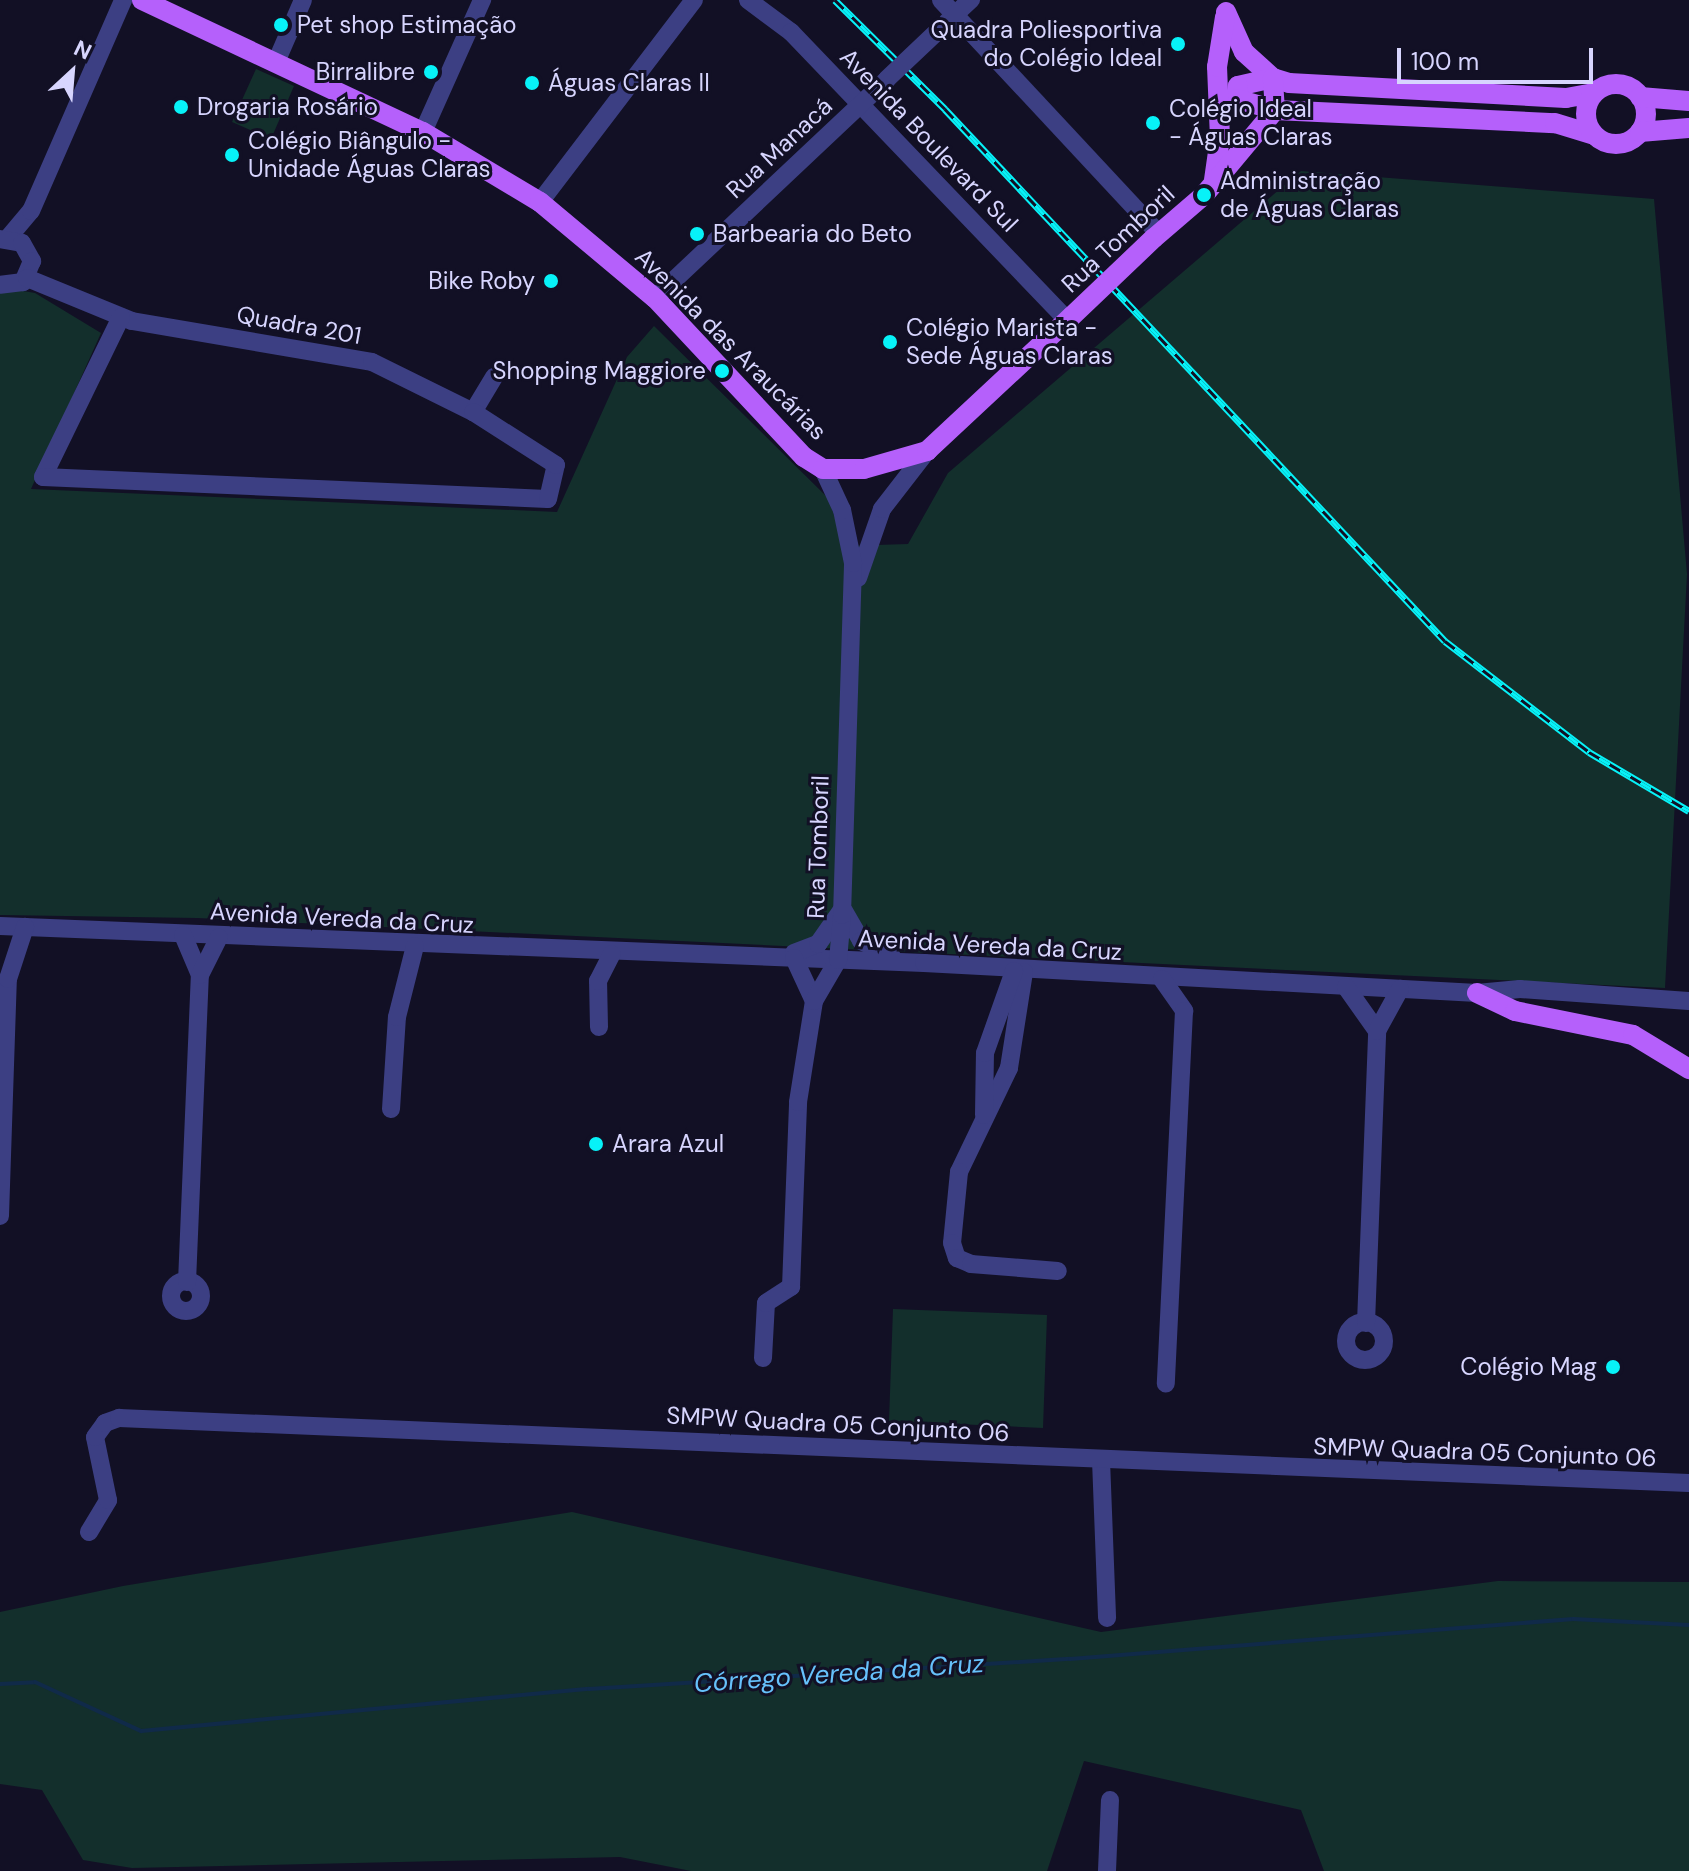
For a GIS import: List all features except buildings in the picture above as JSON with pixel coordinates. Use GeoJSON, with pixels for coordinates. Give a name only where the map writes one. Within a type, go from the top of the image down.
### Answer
{"type":"FeatureCollection","features":[{"type":"Feature","properties":{"kind":"main road","name":"Avenida das Araucárias"},"geometry":{"type":"LineString","coordinates":[[142,0],[277,60],[423,132],[540,202],[655,298],[804,457],[823,469]]}},
{"type":"Feature","properties":{"kind":"main road"},"geometry":{"type":"LineString","coordinates":[[1226,6],[1244,52],[1273,78],[1275,110]]}},
{"type":"Feature","properties":{"kind":"main road"},"geometry":{"type":"LineString","coordinates":[[1213,184],[1220,138],[1217,67],[1226,6]]}},
{"type":"Feature","properties":{"kind":"main road"},"geometry":{"type":"LineString","coordinates":[[1689,101],[1640,97],[1618,84],[1594,93],[1566,98],[1312,86],[1273,78],[1238,86],[1235,95],[1240,102],[1275,110],[1555,123],[1618,144],[1640,132],[1689,128]]}},
{"type":"Feature","properties":{"kind":"main road"},"geometry":{"type":"LineString","coordinates":[[1594,93],[1587,106],[1594,135]]}},
{"type":"Feature","properties":{"kind":"main road"},"geometry":{"type":"LineString","coordinates":[[1640,97],[1646,115],[1640,132]]}},
{"type":"Feature","properties":{"kind":"main road","name":"Rua Tomboril"},"geometry":{"type":"LineString","coordinates":[[823,469],[864,469],[927,451],[1213,184],[1275,110]]}},
{"type":"Feature","properties":{"kind":"main road"},"geometry":{"type":"LineString","coordinates":[[1477,993],[1515,1011],[1633,1035],[1689,1069]]}},
{"type":"Feature","properties":{"kind":"street"},"geometry":{"type":"LineString","coordinates":[[4,239],[31,211],[123,0]]}},
{"type":"Feature","properties":{"kind":"street"},"geometry":{"type":"LineString","coordinates":[[277,60],[303,0]]}},
{"type":"Feature","properties":{"kind":"street"},"geometry":{"type":"LineString","coordinates":[[423,132],[482,0]]}},
{"type":"Feature","properties":{"kind":"street"},"geometry":{"type":"LineString","coordinates":[[540,202],[694,0]]}},
{"type":"Feature","properties":{"kind":"street","name":"Avenida Boulevard Sul"},"geometry":{"type":"LineString","coordinates":[[748,0],[791,32],[1070,318]]}},
{"type":"Feature","properties":{"kind":"street"},"geometry":{"type":"LineString","coordinates":[[941,0],[1156,236]]}},
{"type":"Feature","properties":{"kind":"street","name":"Rua Manacá"},"geometry":{"type":"LineString","coordinates":[[655,298],[971,0]]}},
{"type":"Feature","properties":{"kind":"street"},"geometry":{"type":"LineString","coordinates":[[2,289],[29,262],[31,211]]}},
{"type":"Feature","properties":{"kind":"street","name":"Quadra 201"},"geometry":{"type":"LineString","coordinates":[[4,239],[70,295],[121,317],[353,356],[473,412],[556,465],[548,499],[43,477],[121,317]]}},
{"type":"Feature","properties":{"kind":"street"},"geometry":{"type":"LineString","coordinates":[[473,412],[494,377]]}},
{"type":"Feature","properties":{"kind":"street","name":"Rua Tomboril"},"geometry":{"type":"LineString","coordinates":[[854,592],[882,509],[927,451]]}},
{"type":"Feature","properties":{"kind":"street","name":"Rua Tomboril"},"geometry":{"type":"LineString","coordinates":[[823,469],[846,526],[854,592],[838,960]]}},
{"type":"Feature","properties":{"kind":"street"},"geometry":{"type":"LineString","coordinates":[[731,957],[811,949],[842,908],[870,949],[924,963]]}},
{"type":"Feature","properties":{"kind":"street","name":"Avenida Vereda da Cruz"},"geometry":{"type":"LineString","coordinates":[[0,926],[579,953],[924,963],[1162,979],[1477,993],[1520,989],[1689,1001]]}},
{"type":"Feature","properties":{"kind":"street"},"geometry":{"type":"LineString","coordinates":[[0,1216],[4,970],[25,927]]}},
{"type":"Feature","properties":{"kind":"street"},"geometry":{"type":"LineString","coordinates":[[183,935],[200,975]]}},
{"type":"Feature","properties":{"kind":"street"},"geometry":{"type":"LineString","coordinates":[[185,1314],[201,1300],[197,1286],[187,1282],[200,975],[219,937]]}},
{"type":"Feature","properties":{"kind":"street"},"geometry":{"type":"LineString","coordinates":[[391,1109],[397,1017],[415,946]]}},
{"type":"Feature","properties":{"kind":"street"},"geometry":{"type":"LineString","coordinates":[[579,953],[598,981]]}},
{"type":"Feature","properties":{"kind":"street"},"geometry":{"type":"LineString","coordinates":[[599,1027],[598,981],[612,954]]}},
{"type":"Feature","properties":{"kind":"street"},"geometry":{"type":"LineString","coordinates":[[794,958],[814,1001]]}},
{"type":"Feature","properties":{"kind":"street"},"geometry":{"type":"LineString","coordinates":[[763,1358],[766,1303],[791,1287],[798,1102],[814,1001],[838,960]]}},
{"type":"Feature","properties":{"kind":"street"},"geometry":{"type":"LineString","coordinates":[[984,1115],[985,1053],[1019,971]]}},
{"type":"Feature","properties":{"kind":"street"},"geometry":{"type":"LineString","coordinates":[[1019,971],[1009,1068],[997,1099],[984,1115],[955,1189],[953,1252],[971,1264],[1058,1271]]}},
{"type":"Feature","properties":{"kind":"street"},"geometry":{"type":"LineString","coordinates":[[1162,979],[1184,1011],[1166,1384]]}},
{"type":"Feature","properties":{"kind":"street"},"geometry":{"type":"LineString","coordinates":[[1184,1011],[1210,981]]}},
{"type":"Feature","properties":{"kind":"street"},"geometry":{"type":"LineString","coordinates":[[1346,987],[1377,1031]]}},
{"type":"Feature","properties":{"kind":"street"},"geometry":{"type":"LineString","coordinates":[[1366,1323],[1377,1031],[1400,989]]}},
{"type":"Feature","properties":{"kind":"street"},"geometry":{"type":"LineString","coordinates":[[1366,1323],[1377,1327],[1384,1342],[1380,1353],[1364,1364],[1349,1352],[1346,1341],[1354,1326],[1366,1323]]}},
{"type":"Feature","properties":{"kind":"street","name":"SMPW Quadra 05 Conjunto 06"},"geometry":{"type":"LineString","coordinates":[[89,1532],[108,1500],[95,1437],[105,1423],[119,1418],[1689,1483]]}},
{"type":"Feature","properties":{"kind":"street"},"geometry":{"type":"LineString","coordinates":[[1101,1460],[1107,1618]]}},
{"type":"Feature","properties":{"kind":"street"},"geometry":{"type":"LineString","coordinates":[[1107,1871],[1110,1800]]}},
{"type":"Feature","properties":{"kind":"green space"},"geometry":{"type":"Polygon","coordinates":[[[256,69],[294,86],[271,139],[232,122],[256,69]]]}},
{"type":"Feature","properties":{"kind":"green space"},"geometry":{"type":"Polygon","coordinates":[[[1301,171],[1654,199],[1687,574],[1665,988],[197,918],[0,915],[0,287],[35,293],[101,333],[31,489],[557,512],[627,357],[654,326],[829,499],[844,546],[908,544],[948,473],[1301,171]]]}},
{"type":"Feature","properties":{"kind":"green space"},"geometry":{"type":"Polygon","coordinates":[[[893,1309],[1047,1315],[1043,1428],[889,1421],[893,1309]]]}},
{"type":"Feature","properties":{"kind":"green space"},"geometry":{"type":"Polygon","coordinates":[[[572,1512],[1101,1632],[1498,1581],[1689,1582],[1689,1871],[1324,1871],[1301,1810],[1084,1761],[1047,1871],[691,1871],[620,1857],[132,1868],[83,1860],[42,1790],[0,1784],[0,1612],[123,1586],[572,1512]]]}},
{"type":"Feature","properties":{"kind":"waterway","name":"Córrego Vereda da Cruz"},"geometry":{"type":"LineString","coordinates":[[0,1684],[35,1682],[141,1731],[589,1689],[1070,1659],[1573,1619],[1689,1625]]}},
{"type":"Feature","properties":{"kind":"railway"},"geometry":{"type":"LineString","coordinates":[[835,0],[945,109],[1445,641],[1589,752],[1689,811]]}},
{"type":"Feature","properties":{"kind":"place","name":"Pet shop Estimação"},"geometry":{"type":"Point","coordinates":[281,25]}},
{"type":"Feature","properties":{"kind":"place","name":"Quadra Poliesportiva do Colégio Ideal"},"geometry":{"type":"Point","coordinates":[1178,44]}},
{"type":"Feature","properties":{"kind":"place","name":"Birralibre"},"geometry":{"type":"Point","coordinates":[431,72]}},
{"type":"Feature","properties":{"kind":"place","name":"Águas Claras II"},"geometry":{"type":"Point","coordinates":[532,83]}},
{"type":"Feature","properties":{"kind":"place","name":"Drogaria Rosário"},"geometry":{"type":"Point","coordinates":[181,107]}},
{"type":"Feature","properties":{"kind":"place","name":"Colégio Ideal - Águas Claras"},"geometry":{"type":"Point","coordinates":[1153,123]}},
{"type":"Feature","properties":{"kind":"place","name":"Colégio Biângulo - Unidade Águas Claras"},"geometry":{"type":"Point","coordinates":[232,155]}},
{"type":"Feature","properties":{"kind":"place","name":"Administração de Águas Claras"},"geometry":{"type":"Point","coordinates":[1204,195]}},
{"type":"Feature","properties":{"kind":"place","name":"Barbearia do Beto"},"geometry":{"type":"Point","coordinates":[697,234]}},
{"type":"Feature","properties":{"kind":"place","name":"Bike Roby"},"geometry":{"type":"Point","coordinates":[551,281]}},
{"type":"Feature","properties":{"kind":"place","name":"Colégio Marista - Sede Águas Claras"},"geometry":{"type":"Point","coordinates":[890,342]}},
{"type":"Feature","properties":{"kind":"place","name":"Shopping Maggiore"},"geometry":{"type":"Point","coordinates":[722,371]}},
{"type":"Feature","properties":{"kind":"place","name":"Arara Azul"},"geometry":{"type":"Point","coordinates":[596,1144]}},
{"type":"Feature","properties":{"kind":"place","name":"Colégio Mag"},"geometry":{"type":"Point","coordinates":[1613,1367]}}]}
